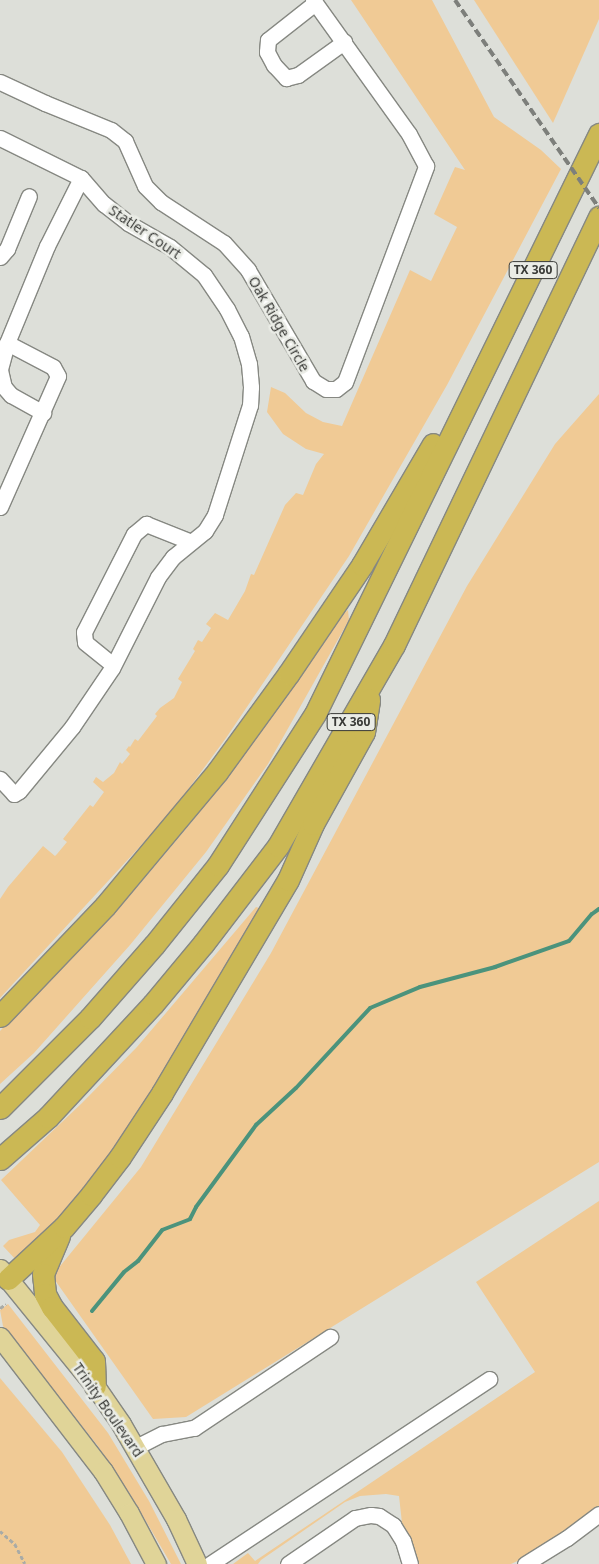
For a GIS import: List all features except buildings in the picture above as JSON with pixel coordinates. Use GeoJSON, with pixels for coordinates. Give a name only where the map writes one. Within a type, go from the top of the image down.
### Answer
{"type":"FeatureCollection","features":[{"type":"Feature","properties":{"kind":"highway","name":"TX 360"},"geometry":{"type":"LineString","coordinates":[[0,1108],[90,1018],[154,944],[218,865],[315,714],[599,134]]}},
{"type":"Feature","properties":{"kind":"highway","name":"TX 360"},"geometry":{"type":"LineString","coordinates":[[0,1159],[48,1117],[109,1054],[202,944],[278,846],[371,688],[399,636],[599,217]]}},
{"type":"Feature","properties":{"kind":"highway"},"geometry":{"type":"LineString","coordinates":[[0,1016],[105,906],[170,831],[222,765],[362,565],[434,442],[466,406]]}},
{"type":"Feature","properties":{"kind":"highway"},"geometry":{"type":"LineString","coordinates":[[3,1278],[64,1227],[120,1157],[162,1093],[288,880],[313,824],[364,732],[371,688]]}},
{"type":"Feature","properties":{"kind":"highway"},"geometry":{"type":"LineString","coordinates":[[64,1227],[43,1274],[45,1294],[52,1308],[94,1361],[95,1386]]}},
{"type":"Feature","properties":{"kind":"main road","name":"Trinity Boulevard"},"geometry":{"type":"LineString","coordinates":[[3,1278],[95,1386],[136,1446],[176,1519],[197,1564]]}},
{"type":"Feature","properties":{"kind":"main road"},"geometry":{"type":"LineString","coordinates":[[0,1336],[103,1471],[129,1513],[156,1564]]}},
{"type":"Feature","properties":{"kind":"main road"},"geometry":{"type":"LineString","coordinates":[[0,1346],[23,1365]]}},
{"type":"Feature","properties":{"kind":"street","name":"Oak Ridge Circle"},"geometry":{"type":"LineString","coordinates":[[0,82],[45,104],[111,130],[125,141],[145,186],[161,202],[224,243],[248,270],[313,381],[326,389],[336,389],[345,382],[426,166],[408,134],[314,2]]}},
{"type":"Feature","properties":{"kind":"street"},"geometry":{"type":"LineString","coordinates":[[314,2],[268,40],[267,52],[274,65],[286,78],[298,75],[344,42]]}},
{"type":"Feature","properties":{"kind":"street","name":"Statler Court"},"geometry":{"type":"LineString","coordinates":[[0,138],[81,178],[104,204],[128,223],[170,248],[204,275],[227,309],[241,336],[249,364],[250,405],[215,515],[205,531],[173,557],[158,577],[113,665],[72,727],[19,792],[14,794],[0,779]]}},
{"type":"Feature","properties":{"kind":"street"},"geometry":{"type":"LineString","coordinates":[[43,413],[11,395],[4,387],[0,370],[7,343],[47,246],[81,178]]}},
{"type":"Feature","properties":{"kind":"street"},"geometry":{"type":"LineString","coordinates":[[0,257],[7,249],[29,196]]}},
{"type":"Feature","properties":{"kind":"street"},"geometry":{"type":"LineString","coordinates":[[0,506],[57,382],[57,371],[7,343]]}},
{"type":"Feature","properties":{"kind":"street"},"geometry":{"type":"LineString","coordinates":[[113,665],[85,642],[84,632],[134,534],[146,524],[191,542]]}},
{"type":"Feature","properties":{"kind":"street"},"geometry":{"type":"LineString","coordinates":[[136,1446],[162,1434],[194,1428],[330,1337]]}},
{"type":"Feature","properties":{"kind":"street"},"geometry":{"type":"LineString","coordinates":[[210,1564],[490,1379]]}},
{"type":"Feature","properties":{"kind":"street"},"geometry":{"type":"LineString","coordinates":[[525,1564],[567,1538],[599,1514]]}},
{"type":"Feature","properties":{"kind":"street"},"geometry":{"type":"LineString","coordinates":[[288,1564],[355,1518],[371,1515],[379,1516],[393,1525],[403,1541],[410,1564]]}},
{"type":"Feature","properties":{"kind":"path"},"geometry":{"type":"LineString","coordinates":[[0,1308],[6,1304]]}},
{"type":"Feature","properties":{"kind":"path"},"geometry":{"type":"LineString","coordinates":[[0,1531],[15,1544],[25,1564]]}},
{"type":"Feature","properties":{"kind":"shaded area"},"geometry":{"type":"Polygon","coordinates":[[[351,0],[432,0],[494,117],[541,150],[561,169],[447,385],[349,556],[226,738],[170,814],[0,998],[0,899],[43,846],[55,856],[57,854],[67,842],[63,839],[90,805],[93,807],[104,792],[93,782],[96,777],[103,782],[114,773],[120,762],[122,764],[130,754],[126,750],[129,746],[135,739],[138,741],[157,716],[155,714],[160,708],[174,698],[182,682],[178,679],[195,651],[193,649],[198,640],[202,642],[211,628],[206,624],[215,613],[228,620],[245,591],[251,574],[254,575],[285,505],[296,493],[303,495],[316,464],[324,454],[306,449],[283,434],[267,412],[271,387],[285,393],[306,413],[323,422],[342,426],[410,270],[431,281],[457,227],[434,214],[455,167],[465,170],[351,0]]]}},
{"type":"Feature","properties":{"kind":"shaded area"},"geometry":{"type":"Polygon","coordinates":[[[474,0],[599,0],[599,19],[553,123],[474,0]]]}},
{"type":"Feature","properties":{"kind":"shaded area"},"geometry":{"type":"Polygon","coordinates":[[[599,394],[599,1162],[186,1417],[153,1419],[52,1276],[141,1167],[271,953],[467,586],[555,444],[599,394]]]}},
{"type":"Feature","properties":{"kind":"shaded area"},"geometry":{"type":"Polygon","coordinates":[[[348,610],[349,620],[268,764],[206,852],[130,945],[34,1053],[0,1084],[0,1031],[138,886],[194,819],[254,739],[338,618],[348,610]]]}},
{"type":"Feature","properties":{"kind":"shaded area"},"geometry":{"type":"Polygon","coordinates":[[[256,907],[259,908],[258,915],[205,1012],[89,1187],[17,1261],[3,1246],[9,1240],[35,1232],[40,1225],[1,1180],[82,1103],[137,1047],[256,907]]]}},
{"type":"Feature","properties":{"kind":"shaded area"},"geometry":{"type":"Polygon","coordinates":[[[599,1201],[599,1508],[543,1549],[511,1564],[418,1564],[412,1543],[402,1523],[399,1496],[386,1494],[360,1496],[345,1502],[261,1560],[258,1564],[233,1564],[248,1553],[255,1561],[535,1372],[476,1282],[599,1201]]]}},
{"type":"Feature","properties":{"kind":"shaded area"},"geometry":{"type":"Polygon","coordinates":[[[8,1304],[108,1433],[149,1501],[181,1564],[171,1564],[130,1494],[97,1445],[3,1326],[0,1310],[8,1304]]]}},
{"type":"Feature","properties":{"kind":"shaded area"},"geometry":{"type":"Polygon","coordinates":[[[0,1378],[62,1452],[110,1525],[131,1564],[0,1564],[0,1378]]]}},
{"type":"Feature","properties":{"kind":"waterway"},"geometry":{"type":"LineString","coordinates":[[92,1311],[124,1272],[138,1261],[162,1230],[190,1219],[196,1207],[256,1125],[296,1088],[370,1008],[420,987],[495,967],[569,941],[592,914],[599,909]]}},
{"type":"Feature","properties":{"kind":"railway"},"geometry":{"type":"LineString","coordinates":[[455,0],[599,208]]}}]}
